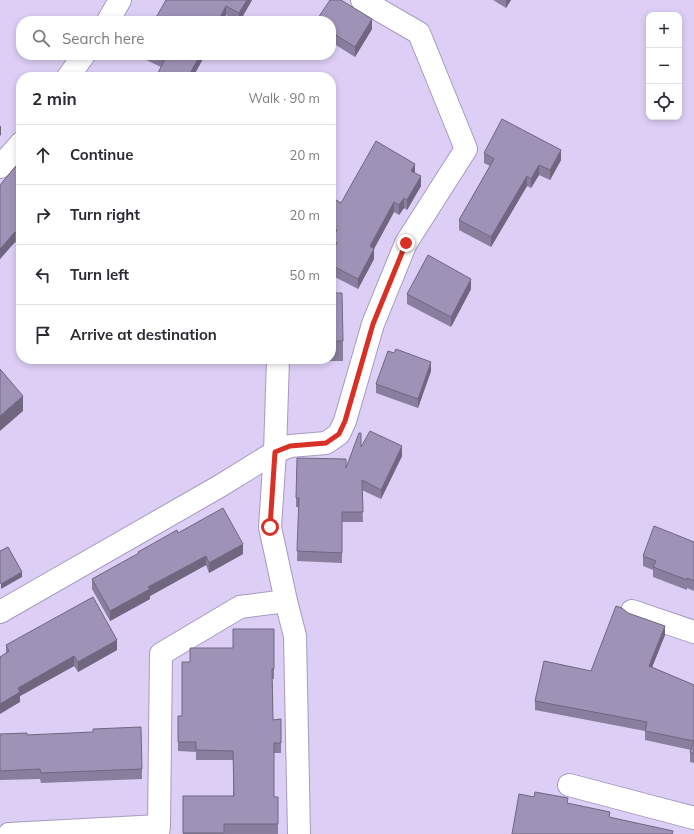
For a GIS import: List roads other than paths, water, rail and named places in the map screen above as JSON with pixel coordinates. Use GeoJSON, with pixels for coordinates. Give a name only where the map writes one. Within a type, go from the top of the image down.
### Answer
{"type":"FeatureCollection","features":[{"type":"Feature","properties":{"kind":"street"},"geometry":{"type":"LineString","coordinates":[[111,16],[120,0]]}},
{"type":"Feature","properties":{"kind":"street"},"geometry":{"type":"LineString","coordinates":[[0,612],[220,486],[275,452],[290,446],[326,443],[339,434],[345,421],[373,324],[406,243],[466,149],[420,33],[362,0]]}},
{"type":"Feature","properties":{"kind":"street"},"geometry":{"type":"LineString","coordinates":[[72,72],[80,60]]}},
{"type":"Feature","properties":{"kind":"street"},"geometry":{"type":"LineString","coordinates":[[0,167],[16,149]]}},
{"type":"Feature","properties":{"kind":"street"},"geometry":{"type":"LineString","coordinates":[[278,364],[275,452],[270,527],[286,600],[296,636],[299,834]]}},
{"type":"Feature","properties":{"kind":"street"},"geometry":{"type":"LineString","coordinates":[[9,834],[159,830],[160,654],[240,606],[286,600]]}},
{"type":"Feature","properties":{"kind":"street"},"geometry":{"type":"LineString","coordinates":[[632,611],[694,632]]}},
{"type":"Feature","properties":{"kind":"street"},"geometry":{"type":"LineString","coordinates":[[569,785],[694,818]]}}]}
